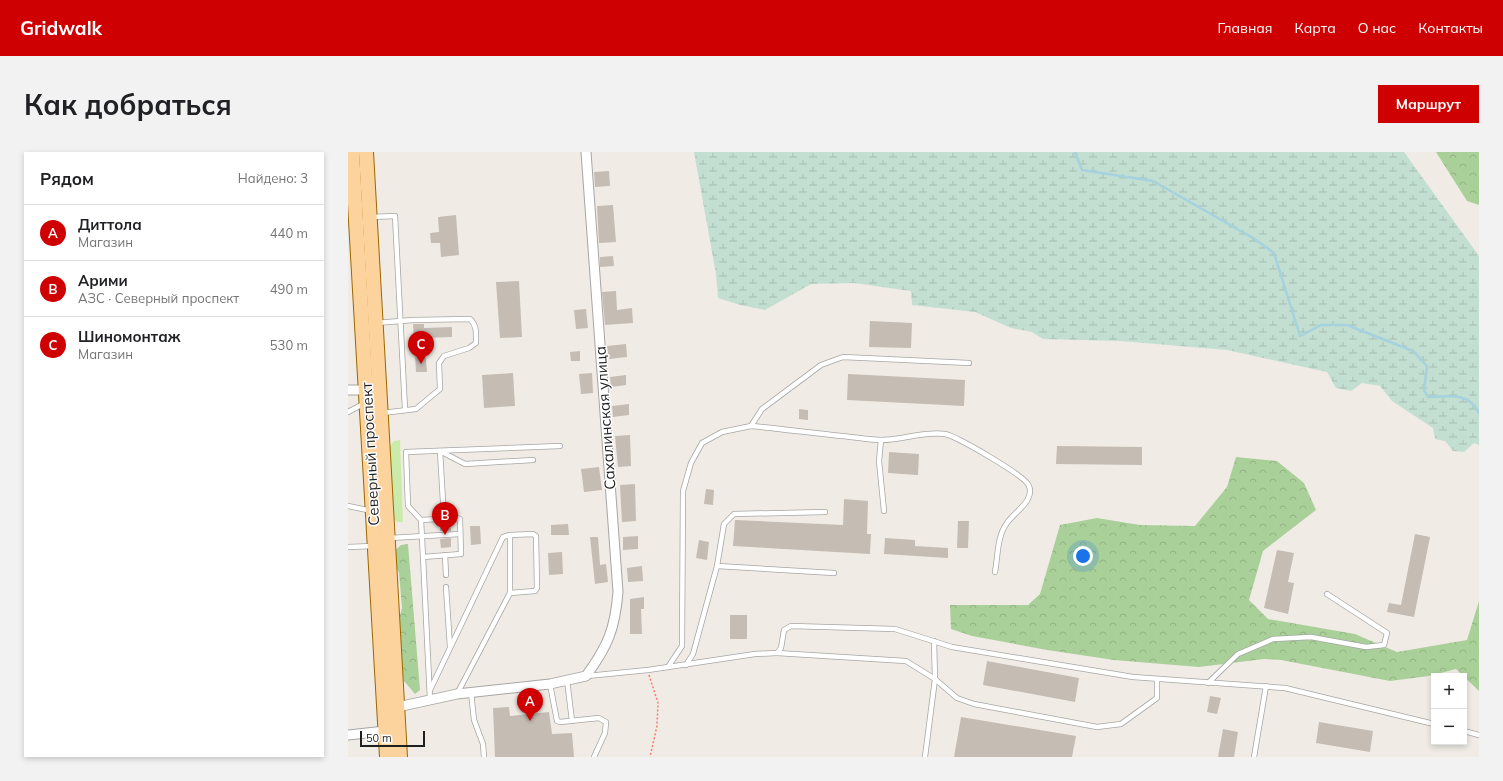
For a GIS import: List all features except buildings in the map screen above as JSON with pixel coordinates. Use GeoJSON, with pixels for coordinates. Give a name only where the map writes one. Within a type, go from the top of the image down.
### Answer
{"type":"FeatureCollection","features":[{"type":"Feature","properties":{"kind":"main road","name":"Северный проспект"},"geometry":{"type":"LineString","coordinates":[[366,152],[381,413],[379,541],[390,708],[400,757]]}},
{"type":"Feature","properties":{"kind":"main road","name":"Северный проспект"},"geometry":{"type":"LineString","coordinates":[[351,157],[373,511],[379,541]]}},
{"type":"Feature","properties":{"kind":"main road","name":"Северный проспект"},"geometry":{"type":"LineString","coordinates":[[387,757],[385,731],[390,708]]}},
{"type":"Feature","properties":{"kind":"street","name":"Сахалинская улица"},"geometry":{"type":"LineString","coordinates":[[586,152],[618,592],[616,614],[610,638],[586,676]]}},
{"type":"Feature","properties":{"kind":"street"},"geometry":{"type":"LineString","coordinates":[[348,390],[366,396]]}},
{"type":"Feature","properties":{"kind":"street"},"geometry":{"type":"LineString","coordinates":[[390,708],[430,695],[457,694],[550,684],[586,676]]}},
{"type":"Feature","properties":{"kind":"street"},"geometry":{"type":"LineString","coordinates":[[348,735],[385,731]]}},
{"type":"Feature","properties":{"kind":"lane"},"geometry":{"type":"LineString","coordinates":[[370,217],[395,216],[402,321],[405,409]]}},
{"type":"Feature","properties":{"kind":"lane"},"geometry":{"type":"LineString","coordinates":[[376,323],[470,319],[474,323],[476,332],[476,343],[469,348],[444,356],[439,363],[440,389],[437,392],[416,409],[405,409],[381,413]]}},
{"type":"Feature","properties":{"kind":"lane"},"geometry":{"type":"LineString","coordinates":[[752,426],[762,409],[768,404],[821,365],[843,357],[969,363]]}},
{"type":"Feature","properties":{"kind":"lane"},"geometry":{"type":"LineString","coordinates":[[348,412],[366,396]]}},
{"type":"Feature","properties":{"kind":"lane"},"geometry":{"type":"LineString","coordinates":[[668,667],[682,646],[683,491],[691,463],[702,443],[722,432],[752,426],[881,440],[932,434],[944,434],[956,437],[1023,478],[1029,485],[1030,494],[1026,503],[1001,531],[995,572]]}},
{"type":"Feature","properties":{"kind":"lane"},"geometry":{"type":"LineString","coordinates":[[881,440],[879,461],[884,511]]}},
{"type":"Feature","properties":{"kind":"lane"},"geometry":{"type":"LineString","coordinates":[[430,695],[421,520],[408,506],[406,452],[560,446]]}},
{"type":"Feature","properties":{"kind":"lane"},"geometry":{"type":"LineString","coordinates":[[440,451],[465,464],[533,460]]}},
{"type":"Feature","properties":{"kind":"lane"},"geometry":{"type":"LineString","coordinates":[[440,451],[443,502]]}},
{"type":"Feature","properties":{"kind":"lane"},"geometry":{"type":"LineString","coordinates":[[348,506],[373,511]]}},
{"type":"Feature","properties":{"kind":"lane"},"geometry":{"type":"LineString","coordinates":[[686,665],[693,654],[717,566],[724,524],[734,514],[825,512]]}},
{"type":"Feature","properties":{"kind":"lane"},"geometry":{"type":"LineString","coordinates":[[421,520],[459,518],[460,534],[461,554],[423,557]]}},
{"type":"Feature","properties":{"kind":"lane"},"geometry":{"type":"LineString","coordinates":[[348,547],[379,541],[422,536],[460,534]]}},
{"type":"Feature","properties":{"kind":"lane"},"geometry":{"type":"LineString","coordinates":[[430,695],[450,648],[503,536],[533,534],[536,536],[537,588],[535,591],[510,593]]}},
{"type":"Feature","properties":{"kind":"lane"},"geometry":{"type":"LineString","coordinates":[[457,694],[510,593],[510,535]]}},
{"type":"Feature","properties":{"kind":"lane"},"geometry":{"type":"LineString","coordinates":[[445,556],[446,575]]}},
{"type":"Feature","properties":{"kind":"lane"},"geometry":{"type":"LineString","coordinates":[[717,566],[834,573]]}},
{"type":"Feature","properties":{"kind":"lane"},"geometry":{"type":"LineString","coordinates":[[446,587],[450,648]]}},
{"type":"Feature","properties":{"kind":"lane"},"geometry":{"type":"LineString","coordinates":[[1208,683],[1238,654],[1273,639],[1311,637],[1366,647],[1384,645],[1387,633],[1327,594]]}},
{"type":"Feature","properties":{"kind":"lane"},"geometry":{"type":"LineString","coordinates":[[777,653],[781,648],[784,630],[791,626],[895,629],[952,647],[1157,680],[1285,688],[1431,723]]}},
{"type":"Feature","properties":{"kind":"lane"},"geometry":{"type":"LineString","coordinates":[[925,757],[935,679],[934,641]]}},
{"type":"Feature","properties":{"kind":"lane"},"geometry":{"type":"LineString","coordinates":[[586,676],[648,670],[777,653],[906,661],[935,679],[957,698],[974,704],[1096,727],[1121,724],[1157,698],[1157,680]]}},
{"type":"Feature","properties":{"kind":"lane"},"geometry":{"type":"LineString","coordinates":[[567,680],[572,721]]}},
{"type":"Feature","properties":{"kind":"lane"},"geometry":{"type":"LineString","coordinates":[[550,684],[557,721],[599,718],[606,722],[606,733],[594,757]]}},
{"type":"Feature","properties":{"kind":"lane"},"geometry":{"type":"LineString","coordinates":[[1254,757],[1266,686]]}},
{"type":"Feature","properties":{"kind":"lane"},"geometry":{"type":"LineString","coordinates":[[470,692],[474,720],[483,744],[484,757]]}},
{"type":"Feature","properties":{"kind":"lane"},"geometry":{"type":"LineString","coordinates":[[1467,732],[1479,735]]}},
{"type":"Feature","properties":{"kind":"path"},"geometry":{"type":"LineString","coordinates":[[648,670],[658,703],[657,726],[650,757]]}},
{"type":"Feature","properties":{"kind":"green space"},"geometry":{"type":"Polygon","coordinates":[[[694,152],[1404,152],[1479,256],[1479,445],[1474,443],[1464,452],[1453,451],[1445,441],[1435,439],[1433,428],[1392,401],[1380,386],[1362,383],[1351,391],[1336,388],[1327,372],[1227,350],[1120,341],[1043,339],[1032,332],[1011,328],[975,312],[912,305],[911,291],[854,283],[811,284],[765,310],[740,305],[718,298],[716,274],[694,152]]]}},
{"type":"Feature","properties":{"kind":"green space"},"geometry":{"type":"Polygon","coordinates":[[[1436,152],[1479,152],[1479,205],[1467,201],[1436,152]]]}},
{"type":"Feature","properties":{"kind":"green space"},"geometry":{"type":"Polygon","coordinates":[[[400,440],[403,522],[397,522],[391,517],[388,449],[394,441],[400,440]]]}},
{"type":"Feature","properties":{"kind":"green space"},"geometry":{"type":"Polygon","coordinates":[[[1236,457],[1277,461],[1304,483],[1316,510],[1263,551],[1249,600],[1268,619],[1355,634],[1397,652],[1467,640],[1479,601],[1479,691],[1467,680],[1467,673],[1460,673],[1456,669],[1441,673],[1431,673],[1431,675],[1429,676],[1390,681],[1281,660],[1264,659],[1199,667],[1114,660],[1047,650],[972,636],[951,629],[950,605],[1028,605],[1040,594],[1060,525],[1097,518],[1140,525],[1195,526],[1227,487],[1236,457]]]}},
{"type":"Feature","properties":{"kind":"green space"},"geometry":{"type":"Polygon","coordinates":[[[408,544],[420,690],[415,694],[404,681],[401,670],[398,622],[402,608],[399,573],[393,560],[393,552],[401,545],[408,544]]]}},
{"type":"Feature","properties":{"kind":"waterway"},"geometry":{"type":"LineString","coordinates":[[1075,152],[1082,170],[1153,181],[1253,238],[1274,253],[1300,336],[1321,325],[1347,325],[1413,351],[1427,366],[1424,390],[1428,397],[1450,396],[1464,398],[1475,406],[1479,413]]}},
{"type":"Feature","properties":{"kind":"place","name":"Шиномонтаж"},"geometry":{"type":"Point","coordinates":[421,364]}},
{"type":"Feature","properties":{"kind":"place","name":"Арими"},"geometry":{"type":"Point","coordinates":[445,535]}},
{"type":"Feature","properties":{"kind":"place","name":"Диттола"},"geometry":{"type":"Point","coordinates":[530,721]}}]}
